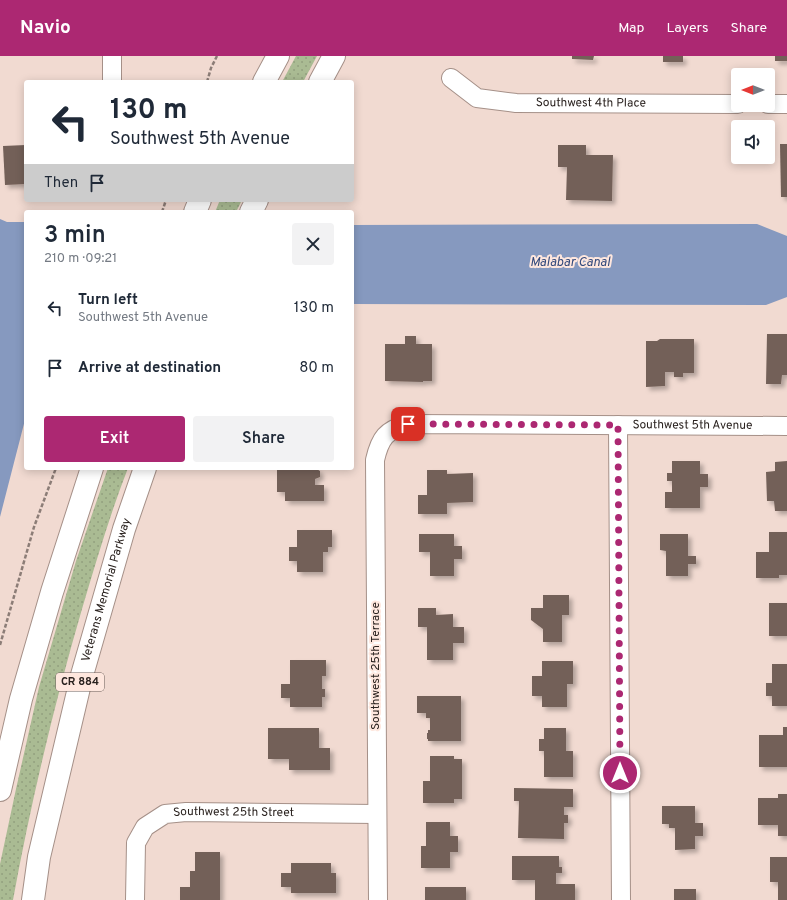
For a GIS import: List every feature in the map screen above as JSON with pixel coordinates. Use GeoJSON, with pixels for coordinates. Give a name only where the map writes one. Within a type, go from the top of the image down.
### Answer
{"type":"FeatureCollection","features":[{"type":"Feature","properties":{"kind":"highway"},"geometry":{"type":"LineString","coordinates":[[265,80],[278,56]]}},
{"type":"Feature","properties":{"kind":"highway"},"geometry":{"type":"LineString","coordinates":[[321,80],[334,56]]}},
{"type":"Feature","properties":{"kind":"highway"},"geometry":{"type":"LineString","coordinates":[[0,790],[21,699],[52,592],[91,470]]}},
{"type":"Feature","properties":{"kind":"highway","name":"Veterans Memorial Parkway"},"geometry":{"type":"LineString","coordinates":[[33,900],[39,858],[82,675],[124,529],[144,470]]}},
{"type":"Feature","properties":{"kind":"street"},"geometry":{"type":"LineString","coordinates":[[112,56],[112,80]]}},
{"type":"Feature","properties":{"kind":"street","name":"Southwest 4th Place"},"geometry":{"type":"LineString","coordinates":[[451,78],[477,98],[516,103],[731,104]]}},
{"type":"Feature","properties":{"kind":"street"},"geometry":{"type":"LineString","coordinates":[[775,104],[787,104]]}},
{"type":"Feature","properties":{"kind":"street","name":"Southwest 5th Avenue"},"geometry":{"type":"LineString","coordinates":[[385,435],[396,428],[408,424],[787,426]]}},
{"type":"Feature","properties":{"kind":"street"},"geometry":{"type":"LineString","coordinates":[[618,425],[620,900]]}},
{"type":"Feature","properties":{"kind":"street","name":"Southwest 25th Terrace"},"geometry":{"type":"LineString","coordinates":[[378,900],[375,460],[378,447],[385,435]]}},
{"type":"Feature","properties":{"kind":"street","name":"Southwest 25th Street"},"geometry":{"type":"LineString","coordinates":[[135,900],[136,844],[146,825],[165,814],[186,812],[377,814]]}},
{"type":"Feature","properties":{"kind":"path"},"geometry":{"type":"LineString","coordinates":[[208,80],[217,56]]}},
{"type":"Feature","properties":{"kind":"path"},"geometry":{"type":"LineString","coordinates":[[0,645],[34,527],[55,470]]}},
{"type":"Feature","properties":{"kind":"green space"},"geometry":{"type":"Polygon","coordinates":[[[296,56],[317,56],[304,80],[283,80],[296,56]]]}},
{"type":"Feature","properties":{"kind":"green space"},"geometry":{"type":"Polygon","coordinates":[[[219,202],[241,202],[237,210],[216,210],[219,202]]]}},
{"type":"Feature","properties":{"kind":"green space"},"geometry":{"type":"Polygon","coordinates":[[[107,470],[127,470],[98,556],[62,681],[35,790],[13,900],[0,900],[0,864],[16,789],[39,687],[76,561],[107,470]]]}},
{"type":"Feature","properties":{"kind":"water"},"geometry":{"type":"Polygon","coordinates":[[[0,219],[7,222],[24,222],[24,424],[0,517],[0,219]]]}},
{"type":"Feature","properties":{"kind":"water","name":"Malabar Canal"},"geometry":{"type":"Polygon","coordinates":[[[757,224],[787,236],[787,297],[766,305],[354,304],[354,225],[757,224]]]}},
{"type":"Feature","properties":{"kind":"building"},"geometry":{"type":"Polygon","coordinates":[[[572,56],[594,56],[593,60],[572,59],[572,56]]]}},
{"type":"Feature","properties":{"kind":"building"},"geometry":{"type":"Polygon","coordinates":[[[663,56],[683,56],[683,62],[663,62],[663,56]]]}},
{"type":"Feature","properties":{"kind":"building"},"geometry":{"type":"Polygon","coordinates":[[[775,56],[787,56],[787,61],[775,61],[775,56]]]}},
{"type":"Feature","properties":{"kind":"building"},"geometry":{"type":"Polygon","coordinates":[[[780,144],[787,144],[787,197],[781,197],[780,144]]]}},
{"type":"Feature","properties":{"kind":"building"},"geometry":{"type":"Polygon","coordinates":[[[24,145],[24,184],[5,185],[3,146],[24,145]]]}},
{"type":"Feature","properties":{"kind":"building"},"geometry":{"type":"Polygon","coordinates":[[[558,145],[586,145],[586,155],[613,155],[612,201],[566,200],[567,167],[558,167],[558,145]]]}},
{"type":"Feature","properties":{"kind":"building"},"geometry":{"type":"Polygon","coordinates":[[[767,334],[787,334],[787,375],[782,375],[781,384],[766,384],[767,334]]]}},
{"type":"Feature","properties":{"kind":"building"},"geometry":{"type":"Polygon","coordinates":[[[405,336],[416,336],[416,344],[432,344],[432,381],[385,381],[385,344],[405,344],[405,336]]]}},
{"type":"Feature","properties":{"kind":"building"},"geometry":{"type":"Polygon","coordinates":[[[660,339],[694,339],[694,373],[683,373],[683,377],[674,377],[674,372],[665,372],[665,386],[646,387],[646,341],[657,341],[660,339]]]}},
{"type":"Feature","properties":{"kind":"building"},"geometry":{"type":"Polygon","coordinates":[[[672,461],[700,461],[700,474],[708,474],[708,487],[700,487],[700,508],[665,508],[665,492],[672,492],[672,481],[667,481],[667,473],[672,473],[672,461]]]}},
{"type":"Feature","properties":{"kind":"building"},"geometry":{"type":"Polygon","coordinates":[[[787,461],[787,511],[775,511],[774,501],[767,501],[766,472],[775,471],[775,462],[787,461]]]}},
{"type":"Feature","properties":{"kind":"building"},"geometry":{"type":"Polygon","coordinates":[[[277,470],[318,470],[320,471],[320,477],[315,479],[315,485],[324,485],[324,501],[285,501],[285,492],[277,492],[277,470]]]}},
{"type":"Feature","properties":{"kind":"building"},"geometry":{"type":"Polygon","coordinates":[[[427,470],[447,470],[447,474],[473,473],[473,502],[447,503],[447,514],[418,514],[418,495],[427,495],[427,470]]]}},
{"type":"Feature","properties":{"kind":"building"},"geometry":{"type":"Polygon","coordinates":[[[297,530],[332,530],[332,547],[328,547],[328,552],[323,552],[323,572],[297,572],[297,561],[289,561],[289,547],[297,547],[297,530]]]}},
{"type":"Feature","properties":{"kind":"building"},"geometry":{"type":"Polygon","coordinates":[[[769,532],[787,532],[787,575],[779,575],[779,578],[756,578],[756,552],[769,552],[769,532]]]}},
{"type":"Feature","properties":{"kind":"building"},"geometry":{"type":"Polygon","coordinates":[[[419,534],[454,534],[454,546],[462,546],[462,559],[454,559],[454,576],[430,576],[430,552],[419,552],[419,534]]]}},
{"type":"Feature","properties":{"kind":"building"},"geometry":{"type":"Polygon","coordinates":[[[660,534],[688,534],[688,556],[696,556],[696,564],[688,564],[688,576],[666,576],[666,551],[660,550],[660,534]]]}},
{"type":"Feature","properties":{"kind":"building"},"geometry":{"type":"Polygon","coordinates":[[[543,595],[569,595],[569,615],[562,615],[562,642],[543,642],[543,629],[531,620],[531,608],[543,608],[543,595]]]}},
{"type":"Feature","properties":{"kind":"building"},"geometry":{"type":"Polygon","coordinates":[[[769,603],[787,603],[787,636],[769,636],[769,603]]]}},
{"type":"Feature","properties":{"kind":"building"},"geometry":{"type":"Polygon","coordinates":[[[418,608],[436,608],[436,615],[453,614],[453,627],[464,627],[464,643],[453,643],[453,660],[427,660],[427,627],[418,627],[418,608]]]}},
{"type":"Feature","properties":{"kind":"building"},"geometry":{"type":"Polygon","coordinates":[[[290,660],[326,660],[326,676],[322,676],[322,689],[325,689],[325,697],[322,697],[322,707],[290,707],[290,698],[281,698],[281,684],[290,684],[290,660]]]}},
{"type":"Feature","properties":{"kind":"building"},"geometry":{"type":"Polygon","coordinates":[[[542,661],[573,661],[573,684],[567,684],[567,707],[542,707],[542,696],[532,696],[532,676],[542,676],[542,661]]]}},
{"type":"Feature","properties":{"kind":"building"},"geometry":{"type":"Polygon","coordinates":[[[772,664],[787,664],[787,706],[772,706],[772,696],[766,696],[766,683],[772,683],[772,664]]]}},
{"type":"Feature","properties":{"kind":"building"},"geometry":{"type":"Polygon","coordinates":[[[417,696],[461,696],[461,741],[428,741],[427,733],[428,730],[430,730],[430,718],[426,718],[426,713],[417,713],[417,696]]]}},
{"type":"Feature","properties":{"kind":"building"},"geometry":{"type":"Polygon","coordinates":[[[783,727],[787,727],[787,767],[759,767],[759,735],[783,735],[783,727]]]}},
{"type":"Feature","properties":{"kind":"building"},"geometry":{"type":"Polygon","coordinates":[[[268,728],[319,728],[319,748],[330,748],[330,770],[289,770],[289,759],[268,759],[268,728]]]}},
{"type":"Feature","properties":{"kind":"building"},"geometry":{"type":"Polygon","coordinates":[[[544,728],[566,728],[566,751],[573,751],[573,777],[544,777],[544,751],[539,751],[539,739],[544,739],[544,728]]]}},
{"type":"Feature","properties":{"kind":"building"},"geometry":{"type":"Polygon","coordinates":[[[430,756],[454,756],[454,759],[462,759],[462,799],[454,799],[454,803],[423,803],[423,781],[430,781],[430,756]]]}},
{"type":"Feature","properties":{"kind":"building"},"geometry":{"type":"Polygon","coordinates":[[[514,788],[573,789],[573,807],[564,807],[564,815],[568,815],[568,823],[564,823],[564,839],[518,838],[519,801],[514,801],[514,788]]]}},
{"type":"Feature","properties":{"kind":"building"},"geometry":{"type":"Polygon","coordinates":[[[778,794],[787,794],[787,836],[778,836],[778,825],[758,825],[758,798],[778,798],[778,794]]]}},
{"type":"Feature","properties":{"kind":"building"},"geometry":{"type":"Polygon","coordinates":[[[662,806],[695,806],[695,823],[703,823],[703,836],[695,836],[695,849],[675,850],[675,828],[669,828],[669,824],[662,824],[662,806]]]}},
{"type":"Feature","properties":{"kind":"building"},"geometry":{"type":"Polygon","coordinates":[[[426,822],[450,822],[450,836],[458,836],[458,852],[450,852],[450,868],[421,868],[421,846],[426,846],[426,822]]]}},
{"type":"Feature","properties":{"kind":"building"},"geometry":{"type":"Polygon","coordinates":[[[195,852],[220,852],[220,900],[180,900],[180,887],[190,887],[190,871],[195,871],[195,852]]]}},
{"type":"Feature","properties":{"kind":"building"},"geometry":{"type":"Polygon","coordinates":[[[512,856],[559,856],[559,867],[562,867],[562,873],[556,873],[556,884],[575,884],[575,900],[535,900],[535,880],[512,880],[512,856]]]}},
{"type":"Feature","properties":{"kind":"building"},"geometry":{"type":"Polygon","coordinates":[[[770,857],[787,857],[787,900],[778,900],[778,882],[770,882],[770,857]]]}},
{"type":"Feature","properties":{"kind":"building"},"geometry":{"type":"Polygon","coordinates":[[[291,863],[331,863],[331,873],[336,873],[336,893],[291,893],[291,887],[281,887],[281,873],[291,873],[291,863]]]}},
{"type":"Feature","properties":{"kind":"building"},"geometry":{"type":"Polygon","coordinates":[[[425,887],[466,887],[466,900],[425,900],[425,887]]]}},
{"type":"Feature","properties":{"kind":"building"},"geometry":{"type":"Polygon","coordinates":[[[674,889],[696,889],[696,900],[674,900],[674,889]]]}},
{"type":"Feature","properties":{"kind":"route"},"geometry":{"type":"LineString","coordinates":[[408,424],[618,425],[620,773]]}}]}
